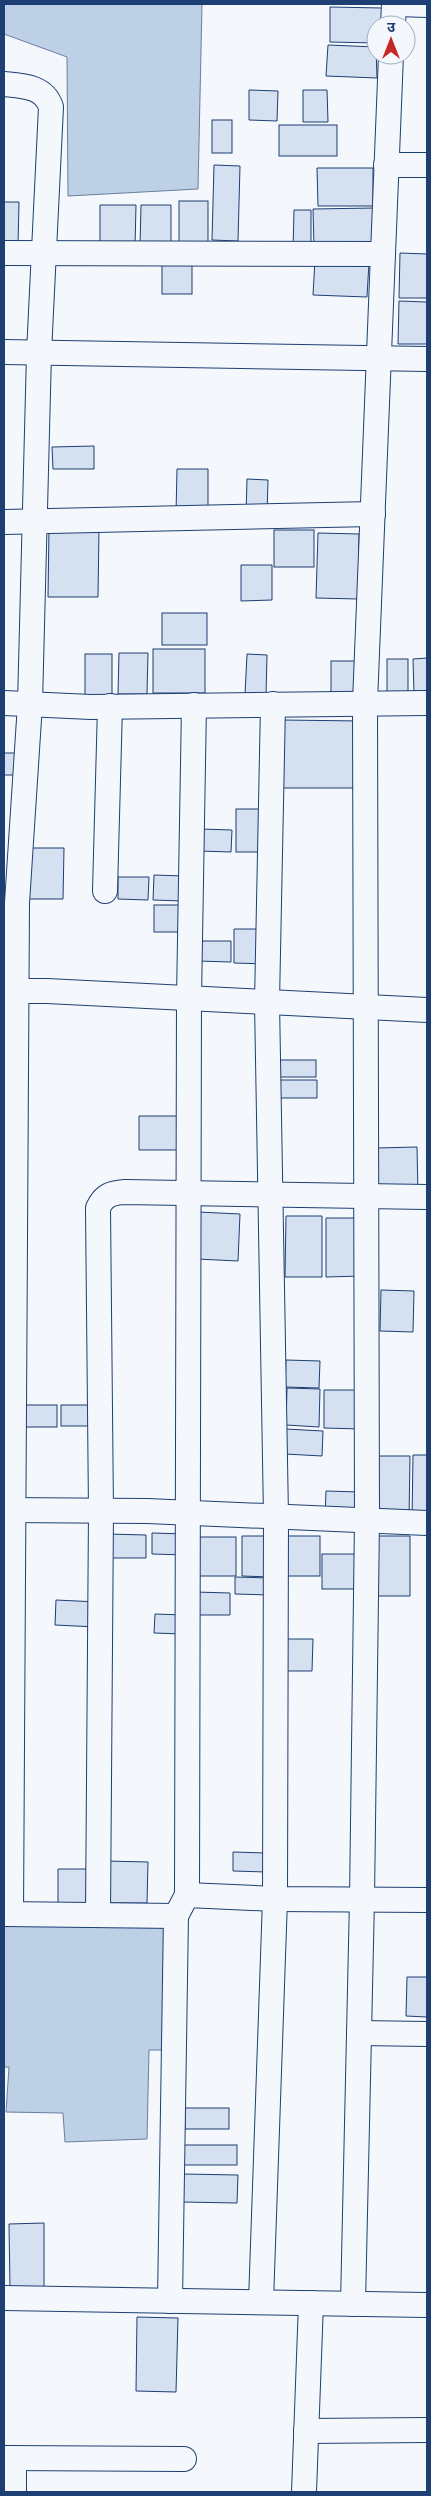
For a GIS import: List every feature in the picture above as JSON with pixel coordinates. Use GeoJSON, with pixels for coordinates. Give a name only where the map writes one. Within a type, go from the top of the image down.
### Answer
{"type":"FeatureCollection","features":[{"type":"Feature","properties":{"kind":"street"},"geometry":{"type":"LineString","coordinates":[[398,4],[427,4]]}},
{"type":"Feature","properties":{"kind":"street"},"geometry":{"type":"LineString","coordinates":[[353,2304],[362,1900],[367,1520],[365,704],[391,65]]}},
{"type":"Feature","properties":{"kind":"street"},"geometry":{"type":"LineString","coordinates":[[4,84],[38,90],[49,99],[51,108],[39,353],[30,704],[10,991],[7,1914],[176,1916]]}},
{"type":"Feature","properties":{"kind":"street"},"geometry":{"type":"LineString","coordinates":[[386,165],[427,165]]}},
{"type":"Feature","properties":{"kind":"street"},"geometry":{"type":"LineString","coordinates":[[4,253],[383,254]]}},
{"type":"Feature","properties":{"kind":"street"},"geometry":{"type":"LineString","coordinates":[[4,352],[427,359]]}},
{"type":"Feature","properties":{"kind":"street"},"geometry":{"type":"LineString","coordinates":[[4,522],[372,514]]}},
{"type":"Feature","properties":{"kind":"street"},"geometry":{"type":"LineString","coordinates":[[4,703],[110,706],[427,703]]}},
{"type":"Feature","properties":{"kind":"street"},"geometry":{"type":"LineString","coordinates":[[261,2302],[276,1899],[276,1516],[267,1002],[274,704]]}},
{"type":"Feature","properties":{"kind":"street"},"geometry":{"type":"LineString","coordinates":[[170,2301],[176,1916],[188,1894],[190,998],[194,705]]}},
{"type":"Feature","properties":{"kind":"street"},"geometry":{"type":"LineString","coordinates":[[105,891],[110,706]]}},
{"type":"Feature","properties":{"kind":"street"},"geometry":{"type":"LineString","coordinates":[[10,991],[427,1010]]}},
{"type":"Feature","properties":{"kind":"street"},"geometry":{"type":"LineString","coordinates":[[98,1915],[101,1511],[98,1208],[103,1198],[116,1192],[427,1197]]}},
{"type":"Feature","properties":{"kind":"street"},"geometry":{"type":"LineString","coordinates":[[8,1510],[190,1512],[427,1523]]}},
{"type":"Feature","properties":{"kind":"street"},"geometry":{"type":"LineString","coordinates":[[188,1894],[276,1899],[427,1900]]}},
{"type":"Feature","properties":{"kind":"street"},"geometry":{"type":"LineString","coordinates":[[359,2033],[427,2034]]}},
{"type":"Feature","properties":{"kind":"street"},"geometry":{"type":"LineString","coordinates":[[4,2298],[427,2304]]}},
{"type":"Feature","properties":{"kind":"street"},"geometry":{"type":"LineString","coordinates":[[304,2492],[311,2303]]}},
{"type":"Feature","properties":{"kind":"street"},"geometry":{"type":"LineString","coordinates":[[306,2431],[427,2430]]}},
{"type":"Feature","properties":{"kind":"street"},"geometry":{"type":"LineString","coordinates":[[14,2492],[9,2458],[184,2459]]}},
{"type":"Feature","properties":{"kind":"water"},"geometry":{"type":"Polygon","coordinates":[[[4,4],[202,4],[198,189],[68,196],[67,57],[4,34],[4,4]]]}},
{"type":"Feature","properties":{"kind":"water"},"geometry":{"type":"Polygon","coordinates":[[[4,1915],[171,1916],[169,2050],[149,2050],[147,2139],[65,2142],[63,2113],[6,2112],[9,2067],[4,2067],[4,1915]]]}},
{"type":"Feature","properties":{"kind":"building"},"geometry":{"type":"Polygon","coordinates":[[[330,7],[382,8],[382,15],[366,15],[366,43],[330,42],[330,7]]]}},
{"type":"Feature","properties":{"kind":"building"},"geometry":{"type":"Polygon","coordinates":[[[328,45],[366,47],[366,65],[377,65],[377,78],[326,76],[328,45]]]}},
{"type":"Feature","properties":{"kind":"building"},"geometry":{"type":"Polygon","coordinates":[[[249,90],[278,91],[277,121],[249,120],[249,90]]]}},
{"type":"Feature","properties":{"kind":"building"},"geometry":{"type":"Polygon","coordinates":[[[303,90],[327,90],[328,122],[303,122],[303,90]]]}},
{"type":"Feature","properties":{"kind":"building"},"geometry":{"type":"Polygon","coordinates":[[[212,120],[232,120],[232,153],[212,153],[212,120]]]}},
{"type":"Feature","properties":{"kind":"building"},"geometry":{"type":"Polygon","coordinates":[[[279,125],[337,125],[337,156],[279,156],[279,125]]]}},
{"type":"Feature","properties":{"kind":"building"},"geometry":{"type":"Polygon","coordinates":[[[214,165],[240,166],[238,241],[212,240],[214,165]]]}},
{"type":"Feature","properties":{"kind":"building"},"geometry":{"type":"Polygon","coordinates":[[[317,168],[373,168],[373,206],[318,206],[317,168]]]}},
{"type":"Feature","properties":{"kind":"building"},"geometry":{"type":"Polygon","coordinates":[[[179,201],[208,201],[208,242],[179,242],[179,201]]]}},
{"type":"Feature","properties":{"kind":"building"},"geometry":{"type":"Polygon","coordinates":[[[4,202],[19,202],[18,246],[4,246],[4,202]]]}},
{"type":"Feature","properties":{"kind":"building"},"geometry":{"type":"Polygon","coordinates":[[[100,205],[136,205],[135,247],[100,246],[100,205]]]}},
{"type":"Feature","properties":{"kind":"building"},"geometry":{"type":"Polygon","coordinates":[[[141,205],[171,205],[171,246],[140,246],[141,205]]]}},
{"type":"Feature","properties":{"kind":"building"},"geometry":{"type":"Polygon","coordinates":[[[374,208],[374,247],[314,247],[313,209],[374,208]]]}},
{"type":"Feature","properties":{"kind":"building"},"geometry":{"type":"Polygon","coordinates":[[[294,210],[311,210],[311,250],[293,250],[294,210]]]}},
{"type":"Feature","properties":{"kind":"building"},"geometry":{"type":"Polygon","coordinates":[[[400,253],[427,254],[427,298],[399,298],[400,253]]]}},
{"type":"Feature","properties":{"kind":"building"},"geometry":{"type":"Polygon","coordinates":[[[162,259],[192,259],[192,294],[162,294],[162,259]]]}},
{"type":"Feature","properties":{"kind":"building"},"geometry":{"type":"Polygon","coordinates":[[[315,260],[369,262],[367,297],[313,295],[315,260]]]}},
{"type":"Feature","properties":{"kind":"building"},"geometry":{"type":"Polygon","coordinates":[[[399,301],[427,302],[427,344],[398,344],[399,301]]]}},
{"type":"Feature","properties":{"kind":"building"},"geometry":{"type":"Polygon","coordinates":[[[94,446],[94,469],[53,469],[52,447],[94,446]]]}},
{"type":"Feature","properties":{"kind":"building"},"geometry":{"type":"Polygon","coordinates":[[[177,469],[208,469],[208,514],[176,514],[177,469]]]}},
{"type":"Feature","properties":{"kind":"building"},"geometry":{"type":"Polygon","coordinates":[[[247,479],[268,480],[267,516],[246,515],[247,479]]]}},
{"type":"Feature","properties":{"kind":"building"},"geometry":{"type":"Polygon","coordinates":[[[49,527],[99,528],[98,597],[48,597],[49,527]]]}},
{"type":"Feature","properties":{"kind":"building"},"geometry":{"type":"Polygon","coordinates":[[[274,530],[314,530],[314,567],[274,567],[274,530]]]}},
{"type":"Feature","properties":{"kind":"building"},"geometry":{"type":"Polygon","coordinates":[[[318,533],[359,534],[358,599],[316,598],[318,533]]]}},
{"type":"Feature","properties":{"kind":"building"},"geometry":{"type":"Polygon","coordinates":[[[241,565],[272,565],[272,600],[241,601],[241,565]]]}},
{"type":"Feature","properties":{"kind":"building"},"geometry":{"type":"Polygon","coordinates":[[[162,613],[207,613],[207,645],[162,645],[162,613]]]}},
{"type":"Feature","properties":{"kind":"building"},"geometry":{"type":"Polygon","coordinates":[[[153,649],[205,649],[205,693],[153,693],[153,649]]]}},
{"type":"Feature","properties":{"kind":"building"},"geometry":{"type":"Polygon","coordinates":[[[119,653],[148,653],[147,694],[118,694],[119,653]]]}},
{"type":"Feature","properties":{"kind":"building"},"geometry":{"type":"Polygon","coordinates":[[[85,654],[112,654],[112,696],[85,696],[85,654]]]}},
{"type":"Feature","properties":{"kind":"building"},"geometry":{"type":"Polygon","coordinates":[[[247,654],[267,655],[266,696],[245,695],[247,654]]]}},
{"type":"Feature","properties":{"kind":"building"},"geometry":{"type":"Polygon","coordinates":[[[427,658],[427,693],[414,694],[413,659],[427,658]]]}},
{"type":"Feature","properties":{"kind":"building"},"geometry":{"type":"Polygon","coordinates":[[[387,659],[408,659],[408,694],[387,694],[387,659]]]}},
{"type":"Feature","properties":{"kind":"building"},"geometry":{"type":"Polygon","coordinates":[[[331,661],[360,661],[360,695],[331,695],[331,661]]]}},
{"type":"Feature","properties":{"kind":"building"},"geometry":{"type":"Polygon","coordinates":[[[283,720],[360,721],[359,788],[283,788],[283,720]]]}},
{"type":"Feature","properties":{"kind":"building"},"geometry":{"type":"Polygon","coordinates":[[[4,753],[17,753],[16,775],[4,775],[4,753]]]}},
{"type":"Feature","properties":{"kind":"building"},"geometry":{"type":"Polygon","coordinates":[[[236,809],[266,809],[266,852],[236,852],[236,809]]]}},
{"type":"Feature","properties":{"kind":"building"},"geometry":{"type":"Polygon","coordinates":[[[200,829],[232,830],[231,852],[199,851],[200,829]]]}},
{"type":"Feature","properties":{"kind":"building"},"geometry":{"type":"Polygon","coordinates":[[[25,848],[64,848],[63,899],[24,899],[25,848]]]}},
{"type":"Feature","properties":{"kind":"building"},"geometry":{"type":"Polygon","coordinates":[[[154,875],[184,876],[183,901],[153,900],[154,875]]]}},
{"type":"Feature","properties":{"kind":"building"},"geometry":{"type":"Polygon","coordinates":[[[118,877],[149,877],[148,900],[118,899],[118,877]]]}},
{"type":"Feature","properties":{"kind":"building"},"geometry":{"type":"Polygon","coordinates":[[[154,905],[189,905],[189,932],[154,932],[154,905]]]}},
{"type":"Feature","properties":{"kind":"building"},"geometry":{"type":"Polygon","coordinates":[[[234,929],[267,929],[267,964],[234,963],[234,929]]]}},
{"type":"Feature","properties":{"kind":"building"},"geometry":{"type":"Polygon","coordinates":[[[198,941],[231,941],[231,962],[197,961],[198,941]]]}},
{"type":"Feature","properties":{"kind":"building"},"geometry":{"type":"Polygon","coordinates":[[[277,1060],[316,1060],[316,1077],[277,1077],[277,1060]]]}},
{"type":"Feature","properties":{"kind":"building"},"geometry":{"type":"Polygon","coordinates":[[[277,1080],[317,1080],[317,1098],[276,1098],[277,1080]]]}},
{"type":"Feature","properties":{"kind":"building"},"geometry":{"type":"Polygon","coordinates":[[[139,1116],[187,1116],[188,1150],[139,1150],[139,1116]]]}},
{"type":"Feature","properties":{"kind":"building"},"geometry":{"type":"Polygon","coordinates":[[[417,1147],[418,1194],[377,1195],[376,1148],[417,1147]]]}},
{"type":"Feature","properties":{"kind":"building"},"geometry":{"type":"Polygon","coordinates":[[[198,1212],[240,1214],[238,1261],[196,1259],[198,1212]]]}},
{"type":"Feature","properties":{"kind":"building"},"geometry":{"type":"Polygon","coordinates":[[[286,1216],[322,1216],[322,1277],[285,1277],[286,1216]]]}},
{"type":"Feature","properties":{"kind":"building"},"geometry":{"type":"Polygon","coordinates":[[[326,1218],[362,1218],[363,1276],[326,1277],[326,1218]]]}},
{"type":"Feature","properties":{"kind":"building"},"geometry":{"type":"Polygon","coordinates":[[[381,1290],[414,1291],[413,1332],[380,1331],[381,1290]]]}},
{"type":"Feature","properties":{"kind":"building"},"geometry":{"type":"Polygon","coordinates":[[[286,1360],[320,1361],[319,1388],[285,1387],[286,1360]]]}},
{"type":"Feature","properties":{"kind":"building"},"geometry":{"type":"Polygon","coordinates":[[[287,1388],[320,1389],[319,1427],[286,1425],[287,1388]]]}},
{"type":"Feature","properties":{"kind":"building"},"geometry":{"type":"Polygon","coordinates":[[[324,1390],[363,1390],[362,1429],[324,1428],[324,1390]]]}},
{"type":"Feature","properties":{"kind":"building"},"geometry":{"type":"Polygon","coordinates":[[[19,1405],[57,1405],[57,1427],[19,1427],[19,1405]]]}},
{"type":"Feature","properties":{"kind":"building"},"geometry":{"type":"Polygon","coordinates":[[[61,1405],[100,1405],[100,1426],[61,1426],[61,1405]]]}},
{"type":"Feature","properties":{"kind":"building"},"geometry":{"type":"Polygon","coordinates":[[[286,1429],[323,1431],[322,1456],[285,1454],[286,1429]]]}},
{"type":"Feature","properties":{"kind":"building"},"geometry":{"type":"Polygon","coordinates":[[[413,1455],[427,1455],[427,1521],[412,1521],[413,1455]]]}},
{"type":"Feature","properties":{"kind":"building"},"geometry":{"type":"Polygon","coordinates":[[[378,1456],[410,1456],[409,1520],[377,1520],[378,1456]]]}},
{"type":"Feature","properties":{"kind":"building"},"geometry":{"type":"Polygon","coordinates":[[[326,1491],[360,1492],[360,1518],[325,1517],[326,1491]]]}},
{"type":"Feature","properties":{"kind":"building"},"geometry":{"type":"Polygon","coordinates":[[[152,1533],[186,1534],[186,1555],[152,1554],[152,1533]]]}},
{"type":"Feature","properties":{"kind":"building"},"geometry":{"type":"Polygon","coordinates":[[[107,1534],[146,1535],[146,1558],[107,1558],[107,1534]]]}},
{"type":"Feature","properties":{"kind":"building"},"geometry":{"type":"Polygon","coordinates":[[[242,1536],[271,1536],[271,1577],[242,1576],[242,1536]]]}},
{"type":"Feature","properties":{"kind":"building"},"geometry":{"type":"Polygon","coordinates":[[[285,1536],[320,1536],[320,1576],[285,1576],[285,1536]]]}},
{"type":"Feature","properties":{"kind":"building"},"geometry":{"type":"Polygon","coordinates":[[[377,1536],[410,1536],[410,1596],[376,1596],[377,1536]]]}},
{"type":"Feature","properties":{"kind":"building"},"geometry":{"type":"Polygon","coordinates":[[[196,1537],[236,1537],[236,1576],[196,1576],[196,1537]]]}},
{"type":"Feature","properties":{"kind":"building"},"geometry":{"type":"Polygon","coordinates":[[[322,1554],[358,1554],[358,1589],[322,1589],[322,1554]]]}},
{"type":"Feature","properties":{"kind":"building"},"geometry":{"type":"Polygon","coordinates":[[[235,1577],[271,1578],[271,1595],[235,1594],[235,1577]]]}},
{"type":"Feature","properties":{"kind":"building"},"geometry":{"type":"Polygon","coordinates":[[[195,1592],[230,1593],[230,1615],[195,1615],[195,1592]]]}},
{"type":"Feature","properties":{"kind":"building"},"geometry":{"type":"Polygon","coordinates":[[[56,1600],[98,1602],[96,1627],[55,1625],[56,1600]]]}},
{"type":"Feature","properties":{"kind":"building"},"geometry":{"type":"Polygon","coordinates":[[[155,1614],[183,1615],[183,1634],[154,1633],[155,1614]]]}},
{"type":"Feature","properties":{"kind":"building"},"geometry":{"type":"Polygon","coordinates":[[[285,1639],[313,1639],[312,1671],[285,1671],[285,1639]]]}},
{"type":"Feature","properties":{"kind":"building"},"geometry":{"type":"Polygon","coordinates":[[[233,1852],[266,1853],[266,1872],[233,1871],[233,1852]]]}},
{"type":"Feature","properties":{"kind":"building"},"geometry":{"type":"Polygon","coordinates":[[[106,1861],[148,1862],[147,1903],[106,1903],[106,1861]]]}},
{"type":"Feature","properties":{"kind":"building"},"geometry":{"type":"Polygon","coordinates":[[[58,1869],[87,1869],[86,1903],[58,1903],[58,1869]]]}},
{"type":"Feature","properties":{"kind":"building"},"geometry":{"type":"Polygon","coordinates":[[[407,1977],[427,1977],[427,2017],[406,2016],[407,1977]]]}},
{"type":"Feature","properties":{"kind":"building"},"geometry":{"type":"Polygon","coordinates":[[[185,2108],[229,2108],[229,2129],[185,2129],[185,2108]]]}},
{"type":"Feature","properties":{"kind":"building"},"geometry":{"type":"Polygon","coordinates":[[[184,2145],[237,2145],[237,2165],[184,2165],[184,2145]]]}},
{"type":"Feature","properties":{"kind":"building"},"geometry":{"type":"Polygon","coordinates":[[[183,2174],[238,2175],[237,2203],[182,2202],[183,2174]]]}},
{"type":"Feature","properties":{"kind":"building"},"geometry":{"type":"Polygon","coordinates":[[[44,2223],[44,2289],[10,2289],[9,2224],[44,2223]]]}},
{"type":"Feature","properties":{"kind":"building"},"geometry":{"type":"Polygon","coordinates":[[[137,2317],[178,2318],[176,2392],[136,2391],[137,2317]]]}}]}
